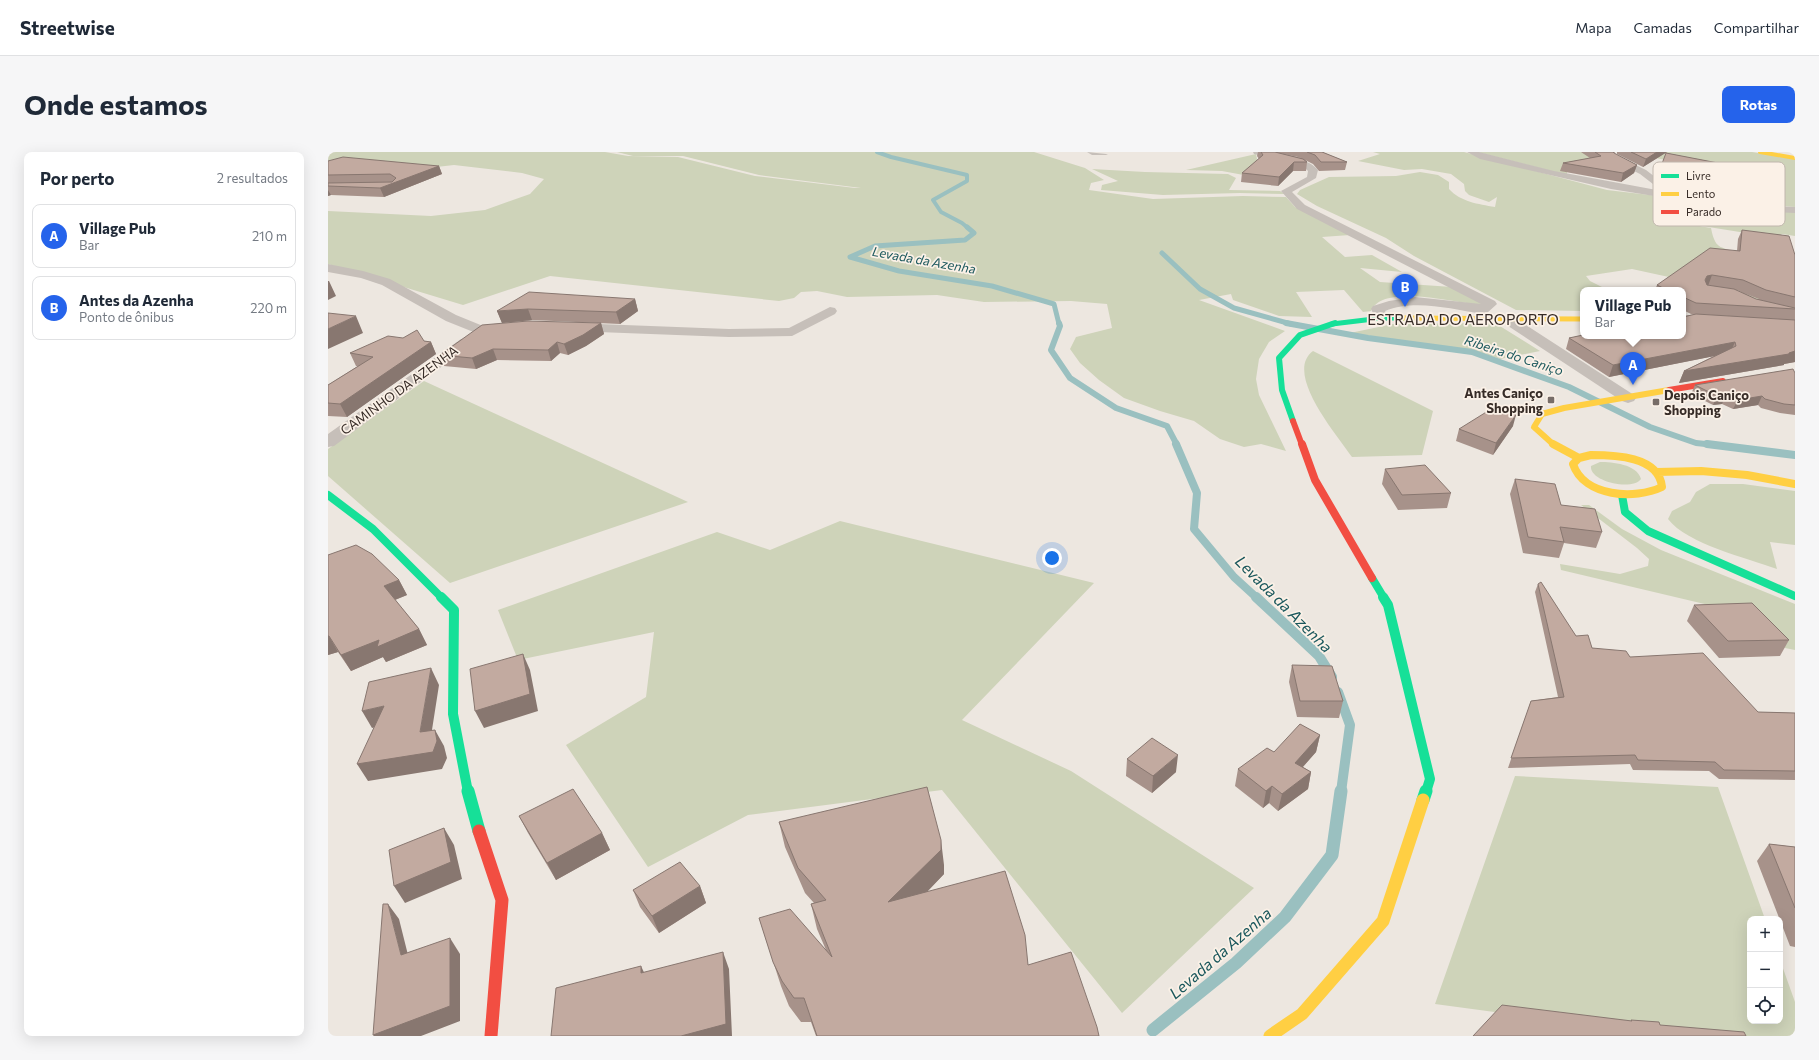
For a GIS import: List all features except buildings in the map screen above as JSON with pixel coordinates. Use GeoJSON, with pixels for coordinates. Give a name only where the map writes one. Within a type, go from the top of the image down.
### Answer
{"type":"FeatureCollection","features":[{"type":"Feature","properties":{"kind":"street"},"geometry":{"type":"LineString","coordinates":[[1257,152],[1306,164],[1314,170],[1311,178],[1286,191],[1301,207],[1490,304],[1482,310],[1428,303],[1400,302],[1387,304],[1378,309],[1382,318]]}},
{"type":"Feature","properties":{"kind":"street"},"geometry":{"type":"LineString","coordinates":[[1471,152],[1554,174],[1611,186],[1653,192]]}},
{"type":"Feature","properties":{"kind":"street"},"geometry":{"type":"LineString","coordinates":[[1760,152],[1795,158]]}},
{"type":"Feature","properties":{"kind":"street"},"geometry":{"type":"LineString","coordinates":[[1616,158],[1643,172],[1653,180]]}},
{"type":"Feature","properties":{"kind":"street"},"geometry":{"type":"LineString","coordinates":[[1785,210],[1795,210]]}},
{"type":"Feature","properties":{"kind":"street","name":"CAMINHO DA AZENHA"},"geometry":{"type":"LineString","coordinates":[[328,268],[363,275],[386,282],[451,318],[481,330]]}},
{"type":"Feature","properties":{"kind":"street"},"geometry":{"type":"LineString","coordinates":[[562,326],[729,333],[792,332],[830,311]]}},
{"type":"Feature","properties":{"kind":"street","name":"ESTRADA DO AEROPORTO"},"geometry":{"type":"LineString","coordinates":[[1270,1036],[1302,1014],[1383,921],[1430,779],[1388,605],[1315,480],[1282,390],[1279,358],[1300,335],[1335,323],[1382,318],[1580,319]]}},
{"type":"Feature","properties":{"kind":"street"},"geometry":{"type":"LineString","coordinates":[[1508,319],[1628,398]]}},
{"type":"Feature","properties":{"kind":"street"},"geometry":{"type":"LineString","coordinates":[[481,330],[518,327]]}},
{"type":"Feature","properties":{"kind":"street","name":"CAMINHO DA AZENHA"},"geometry":{"type":"LineString","coordinates":[[328,442],[481,330]]}},
{"type":"Feature","properties":{"kind":"street"},"geometry":{"type":"LineString","coordinates":[[1579,458],[1554,446],[1542,438],[1534,427],[1542,414],[1564,408],[1735,379]]}},
{"type":"Feature","properties":{"kind":"street"},"geometry":{"type":"LineString","coordinates":[[1591,455],[1608,455],[1627,458],[1644,464],[1657,472],[1662,480],[1662,487],[1655,492],[1643,495],[1622,495],[1593,486],[1580,478],[1574,471],[1573,464],[1579,458],[1591,455]]}},
{"type":"Feature","properties":{"kind":"street"},"geometry":{"type":"LineString","coordinates":[[1657,472],[1701,471],[1747,475],[1795,484]]}},
{"type":"Feature","properties":{"kind":"street"},"geometry":{"type":"LineString","coordinates":[[328,495],[373,529],[454,610],[453,714],[471,806],[502,900],[491,1036]]}},
{"type":"Feature","properties":{"kind":"street"},"geometry":{"type":"LineString","coordinates":[[1622,495],[1625,512],[1648,531],[1795,596]]}},
{"type":"Feature","properties":{"kind":"lane"},"geometry":{"type":"LineString","coordinates":[[1089,152],[1092,154],[1106,155]]}},
{"type":"Feature","properties":{"kind":"green space"},"geometry":{"type":"Polygon","coordinates":[[[328,152],[605,152],[628,156],[678,157],[755,176],[861,188],[759,175],[683,156],[633,156],[617,152],[1034,152],[1085,168],[1104,180],[1091,183],[1089,190],[1153,199],[1243,196],[1286,197],[1295,207],[1350,235],[1322,237],[1345,257],[1372,255],[1402,272],[1360,268],[1380,282],[1452,287],[1482,302],[1481,304],[1474,304],[1435,298],[1403,296],[1389,298],[1378,303],[1371,311],[1363,312],[1344,290],[1296,292],[1312,317],[1279,316],[1233,300],[1231,294],[1199,300],[1285,331],[1269,342],[1259,359],[1256,379],[1259,395],[1286,451],[1261,444],[1244,447],[1220,439],[1194,421],[1124,398],[1099,380],[1080,363],[1070,349],[1076,337],[1112,328],[1107,304],[1071,301],[984,302],[937,295],[847,297],[817,291],[801,292],[794,298],[779,301],[550,276],[463,305],[328,264],[328,211],[431,216],[485,210],[530,194],[544,179],[522,173],[454,165],[410,170],[328,165],[328,152]]]}},
{"type":"Feature","properties":{"kind":"green space"},"geometry":{"type":"Polygon","coordinates":[[[1373,152],[1464,152],[1607,190],[1653,195],[1653,226],[1700,226],[1711,228],[1715,242],[1721,247],[1732,252],[1740,259],[1764,301],[1701,284],[1632,269],[1586,276],[1590,281],[1602,287],[1580,287],[1580,311],[1516,310],[1414,256],[1386,238],[1317,206],[1297,194],[1300,190],[1329,177],[1396,176],[1420,172],[1438,175],[1449,182],[1449,189],[1464,200],[1495,207],[1497,197],[1489,202],[1469,195],[1465,191],[1464,184],[1451,174],[1422,169],[1404,170],[1358,161],[1380,154],[1373,152]]]}},
{"type":"Feature","properties":{"kind":"green space"},"geometry":{"type":"Polygon","coordinates":[[[1477,152],[1589,152],[1606,156],[1567,169],[1567,175],[1477,152]]]}},
{"type":"Feature","properties":{"kind":"green space"},"geometry":{"type":"Polygon","coordinates":[[[1627,152],[1752,152],[1795,159],[1795,207],[1785,206],[1785,162],[1675,162],[1627,152]]]}},
{"type":"Feature","properties":{"kind":"green space"},"geometry":{"type":"Polygon","coordinates":[[[1256,154],[1258,164],[1249,176],[1222,171],[1186,170],[1256,154]]]}},
{"type":"Feature","properties":{"kind":"green space"},"geometry":{"type":"Polygon","coordinates":[[[1092,169],[1228,174],[1236,178],[1229,190],[1280,191],[1285,194],[1240,193],[1163,195],[1101,190],[1102,185],[1118,181],[1092,169]]]}},
{"type":"Feature","properties":{"kind":"green space"},"geometry":{"type":"Polygon","coordinates":[[[1785,211],[1795,212],[1795,236],[1782,234],[1777,238],[1702,226],[1785,226],[1785,211]]]}},
{"type":"Feature","properties":{"kind":"green space"},"geometry":{"type":"Polygon","coordinates":[[[1495,323],[1540,351],[1500,359],[1475,351],[1350,333],[1393,324],[1495,323]]]}},
{"type":"Feature","properties":{"kind":"green space"},"geometry":{"type":"Polygon","coordinates":[[[1313,351],[1433,411],[1422,455],[1352,457],[1326,420],[1308,389],[1304,374],[1305,361],[1313,351]]]}},
{"type":"Feature","properties":{"kind":"green space"},"geometry":{"type":"Polygon","coordinates":[[[424,381],[688,502],[450,583],[328,476],[328,449],[424,381]]]}},
{"type":"Feature","properties":{"kind":"green space"},"geometry":{"type":"Polygon","coordinates":[[[1600,462],[1617,463],[1629,467],[1639,474],[1641,479],[1636,483],[1630,484],[1612,483],[1604,480],[1592,472],[1591,466],[1600,462]]]}},
{"type":"Feature","properties":{"kind":"green space"},"geometry":{"type":"Polygon","coordinates":[[[1710,484],[1743,484],[1795,491],[1795,545],[1770,542],[1777,569],[1703,543],[1677,528],[1668,519],[1672,511],[1690,502],[1696,492],[1710,484]]]}},
{"type":"Feature","properties":{"kind":"green space"},"geometry":{"type":"Polygon","coordinates":[[[1581,505],[1589,505],[1622,529],[1661,550],[1795,604],[1795,650],[1785,648],[1751,615],[1561,570],[1560,564],[1620,574],[1648,566],[1649,559],[1637,548],[1581,505]]]}},
{"type":"Feature","properties":{"kind":"green space"},"geometry":{"type":"Polygon","coordinates":[[[840,521],[1094,583],[962,720],[1071,771],[1254,888],[1122,1013],[942,790],[748,815],[648,867],[566,745],[646,697],[654,632],[518,660],[498,610],[717,532],[770,550],[840,521]]]}},
{"type":"Feature","properties":{"kind":"green space"},"geometry":{"type":"Polygon","coordinates":[[[1515,776],[1718,787],[1764,916],[1747,916],[1747,1024],[1783,1024],[1783,968],[1795,1002],[1795,1036],[1671,1036],[1435,1004],[1515,776]]]}},
{"type":"Feature","properties":{"kind":"waterway","name":"Levada da Azenha"},"geometry":{"type":"LineString","coordinates":[[877,152],[891,157],[967,175],[967,181],[933,200],[941,212],[962,223],[968,228]]}},
{"type":"Feature","properties":{"kind":"waterway","name":"Levada da Azenha"},"geometry":{"type":"LineString","coordinates":[[967,227],[974,233],[965,240],[875,246],[850,257],[899,271],[992,286],[1054,304],[1059,324]]}},
{"type":"Feature","properties":{"kind":"waterway","name":"Ribeira do Caniço"},"geometry":{"type":"LineString","coordinates":[[1162,253],[1200,289],[1234,308],[1290,324]]}},
{"type":"Feature","properties":{"kind":"waterway"},"geometry":{"type":"LineString","coordinates":[[1059,323],[1060,326],[1051,350],[1070,378],[1116,408],[1167,426],[1177,445]]}},
{"type":"Feature","properties":{"kind":"waterway","name":"Ribeira do Caniço"},"geometry":{"type":"LineString","coordinates":[[1286,323],[1290,324]]}},
{"type":"Feature","properties":{"kind":"waterway","name":"Ribeira do Caniço"},"geometry":{"type":"LineString","coordinates":[[1290,324],[1368,338],[1472,352],[1569,387],[1650,427],[1696,443],[1715,445]]}},
{"type":"Feature","properties":{"kind":"waterway","name":"Levada da Azenha"},"geometry":{"type":"LineString","coordinates":[[1176,444],[1197,493],[1194,529],[1234,577],[1257,598]]}},
{"type":"Feature","properties":{"kind":"waterway","name":"Ribeira do Caniço"},"geometry":{"type":"LineString","coordinates":[[1707,444],[1715,445]]}},
{"type":"Feature","properties":{"kind":"waterway","name":"Ribeira do Caniço"},"geometry":{"type":"LineString","coordinates":[[1715,445],[1795,455]]}},
{"type":"Feature","properties":{"kind":"waterway","name":"Levada da Azenha"},"geometry":{"type":"LineString","coordinates":[[1256,597],[1319,656],[1332,677]]}},
{"type":"Feature","properties":{"kind":"waterway","name":"Levada da Azenha"},"geometry":{"type":"LineString","coordinates":[[1338,692],[1350,725],[1341,792]]}},
{"type":"Feature","properties":{"kind":"waterway","name":"Levada da Azenha"},"geometry":{"type":"LineString","coordinates":[[1153,1030],[1236,963],[1285,917],[1332,855],[1341,791]]}},
{"type":"Feature","properties":{"kind":"traffic: fast"},"geometry":{"type":"LineString","coordinates":[[1293,421],[1282,390],[1279,358],[1300,335],[1335,323],[1382,318],[1403,318]]}},
{"type":"Feature","properties":{"kind":"traffic: fast"},"geometry":{"type":"LineString","coordinates":[[328,495],[373,529],[454,610],[453,714],[471,806],[479,831]]}},
{"type":"Feature","properties":{"kind":"traffic: fast"},"geometry":{"type":"LineString","coordinates":[[1622,495],[1625,512],[1648,531],[1795,596]]}},
{"type":"Feature","properties":{"kind":"traffic: fast"},"geometry":{"type":"LineString","coordinates":[[1372,578],[1388,605],[1430,779],[1423,800]]}},
{"type":"Feature","properties":{"kind":"traffic: slow"},"geometry":{"type":"LineString","coordinates":[[1760,152],[1795,158]]}},
{"type":"Feature","properties":{"kind":"traffic: slow"},"geometry":{"type":"LineString","coordinates":[[1403,318],[1580,319]]}},
{"type":"Feature","properties":{"kind":"traffic: slow"},"geometry":{"type":"LineString","coordinates":[[1579,458],[1554,446],[1539,433],[1534,427],[1542,414],[1564,408],[1669,390]]}},
{"type":"Feature","properties":{"kind":"traffic: slow"},"geometry":{"type":"LineString","coordinates":[[1591,455],[1630,459],[1649,466],[1656,471],[1662,483],[1662,487],[1642,494],[1630,495],[1604,491],[1583,480],[1576,473],[1573,464],[1579,458],[1591,455]]}},
{"type":"Feature","properties":{"kind":"traffic: slow"},"geometry":{"type":"LineString","coordinates":[[1657,472],[1701,471],[1747,475],[1795,484]]}},
{"type":"Feature","properties":{"kind":"traffic: slow"},"geometry":{"type":"LineString","coordinates":[[1270,1036],[1302,1014],[1383,921],[1423,800]]}},
{"type":"Feature","properties":{"kind":"traffic: jam"},"geometry":{"type":"LineString","coordinates":[[1669,390],[1723,381]]}},
{"type":"Feature","properties":{"kind":"traffic: jam"},"geometry":{"type":"LineString","coordinates":[[1293,421],[1315,480],[1372,578]]}},
{"type":"Feature","properties":{"kind":"traffic: jam"},"geometry":{"type":"LineString","coordinates":[[479,831],[502,900],[491,1036]]}},
{"type":"Feature","properties":{"kind":"place","name":"Antes da Azenha"},"geometry":{"type":"Point","coordinates":[1405,307]}},
{"type":"Feature","properties":{"kind":"place","name":"Village Pub"},"geometry":{"type":"Point","coordinates":[1633,385]}},
{"type":"Feature","properties":{"kind":"place","name":"Antes Caniço Shopping"},"geometry":{"type":"Point","coordinates":[1551,400]}},
{"type":"Feature","properties":{"kind":"place","name":"Depois Caniço Shopping"},"geometry":{"type":"Point","coordinates":[1656,402]}}]}
